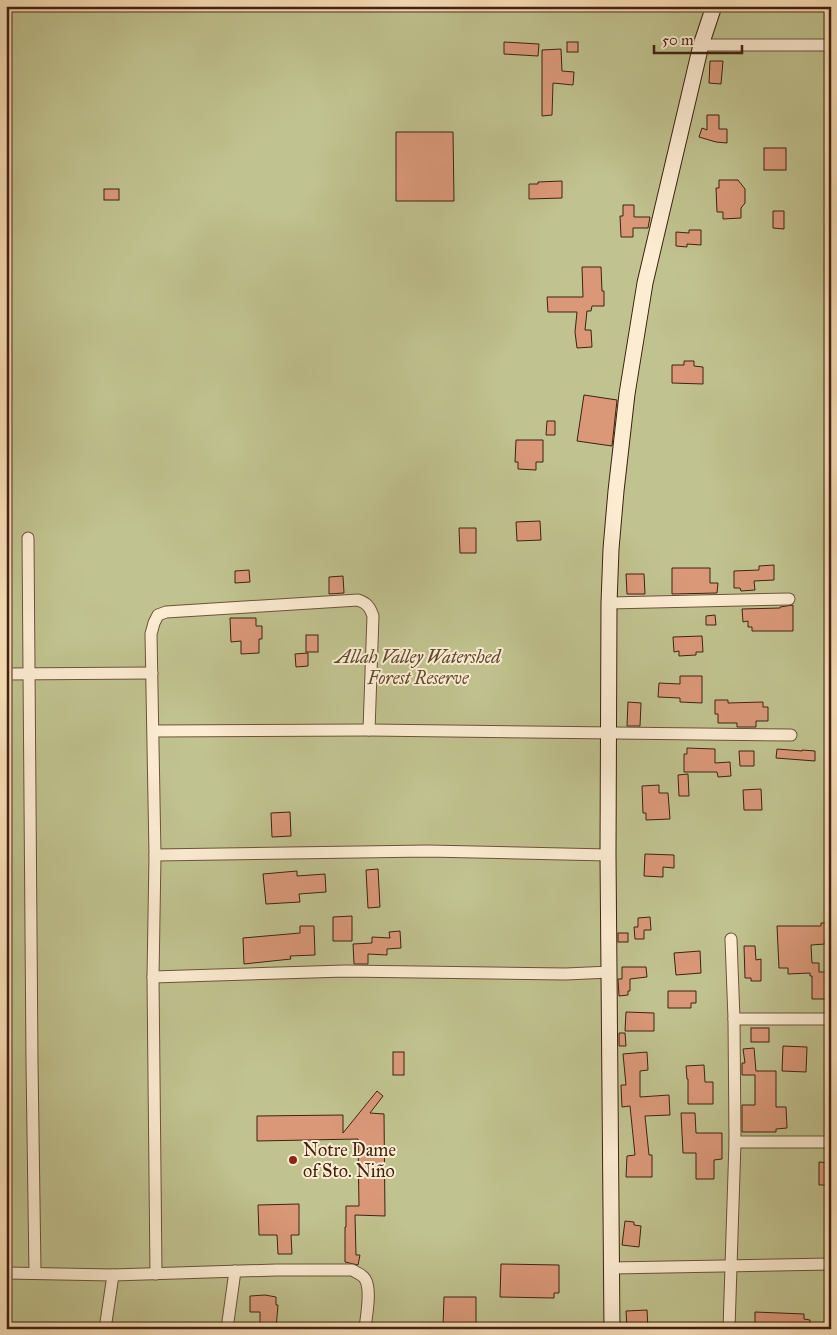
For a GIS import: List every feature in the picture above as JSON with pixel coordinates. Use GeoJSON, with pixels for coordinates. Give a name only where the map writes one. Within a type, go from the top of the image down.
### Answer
{"type":"FeatureCollection","features":[{"type":"Feature","properties":{"kind":"street"},"geometry":{"type":"LineString","coordinates":[[612,1329],[608,733],[609,603],[616,491],[627,394],[642,301],[701,45],[714,6]]}},
{"type":"Feature","properties":{"kind":"street"},"geometry":{"type":"LineString","coordinates":[[701,45],[831,45]]}},
{"type":"Feature","properties":{"kind":"street"},"geometry":{"type":"LineString","coordinates":[[28,538],[32,1062],[36,1272]]}},
{"type":"Feature","properties":{"kind":"street"},"geometry":{"type":"LineString","coordinates":[[609,603],[789,599]]}},
{"type":"Feature","properties":{"kind":"street"},"geometry":{"type":"LineString","coordinates":[[156,1274],[153,977],[155,856],[151,634],[158,615],[166,612],[358,600],[366,602],[371,608],[373,616],[369,730]]}},
{"type":"Feature","properties":{"kind":"street"},"geometry":{"type":"LineString","coordinates":[[6,674],[152,673]]}},
{"type":"Feature","properties":{"kind":"street"},"geometry":{"type":"LineString","coordinates":[[154,731],[369,730],[791,734]]}},
{"type":"Feature","properties":{"kind":"street"},"geometry":{"type":"LineString","coordinates":[[155,856],[428,851],[608,855]]}},
{"type":"Feature","properties":{"kind":"street"},"geometry":{"type":"LineString","coordinates":[[729,1329],[735,1142],[731,939]]}},
{"type":"Feature","properties":{"kind":"street"},"geometry":{"type":"LineString","coordinates":[[153,977],[345,971],[566,974],[610,972]]}},
{"type":"Feature","properties":{"kind":"street"},"geometry":{"type":"LineString","coordinates":[[734,1019],[831,1019]]}},
{"type":"Feature","properties":{"kind":"street"},"geometry":{"type":"LineString","coordinates":[[735,1142],[831,1142]]}},
{"type":"Feature","properties":{"kind":"street"},"geometry":{"type":"LineString","coordinates":[[612,1268],[831,1264]]}},
{"type":"Feature","properties":{"kind":"street"},"geometry":{"type":"LineString","coordinates":[[6,1273],[156,1274],[352,1270],[365,1279],[368,1287],[365,1329]]}},
{"type":"Feature","properties":{"kind":"street"},"geometry":{"type":"LineString","coordinates":[[227,1329],[235,1271]]}},
{"type":"Feature","properties":{"kind":"street"},"geometry":{"type":"LineString","coordinates":[[105,1329],[112,1274]]}},
{"type":"Feature","properties":{"kind":"green space","name":"Allah Valley Watershed Forest Reserve"},"geometry":{"type":"Polygon","coordinates":[[[6,6],[831,6],[831,1329],[6,1329],[6,6]]]}},
{"type":"Feature","properties":{"kind":"building"},"geometry":{"type":"Polygon","coordinates":[[[504,42],[539,44],[538,56],[504,54],[504,42]]]}},
{"type":"Feature","properties":{"kind":"building"},"geometry":{"type":"Polygon","coordinates":[[[567,42],[578,42],[578,52],[567,52],[567,42]]]}},
{"type":"Feature","properties":{"kind":"building"},"geometry":{"type":"Polygon","coordinates":[[[561,49],[562,71],[574,72],[573,85],[553,83],[552,115],[542,116],[542,50],[561,49]]]}},
{"type":"Feature","properties":{"kind":"building"},"geometry":{"type":"Polygon","coordinates":[[[710,61],[723,61],[721,84],[709,83],[710,61]]]}},
{"type":"Feature","properties":{"kind":"building"},"geometry":{"type":"Polygon","coordinates":[[[707,115],[719,115],[719,129],[727,129],[727,143],[699,137],[702,128],[707,130],[707,115]]]}},
{"type":"Feature","properties":{"kind":"building"},"geometry":{"type":"Polygon","coordinates":[[[396,132],[453,132],[454,201],[396,201],[396,132]]]}},
{"type":"Feature","properties":{"kind":"building"},"geometry":{"type":"Polygon","coordinates":[[[764,148],[786,148],[786,170],[764,170],[764,148]]]}},
{"type":"Feature","properties":{"kind":"building"},"geometry":{"type":"Polygon","coordinates":[[[719,180],[738,180],[745,189],[745,203],[741,208],[741,218],[723,219],[723,212],[717,212],[716,188],[719,188],[719,180]]]}},
{"type":"Feature","properties":{"kind":"building"},"geometry":{"type":"Polygon","coordinates":[[[562,181],[562,198],[529,199],[529,184],[562,181]]]}},
{"type":"Feature","properties":{"kind":"building"},"geometry":{"type":"Polygon","coordinates":[[[104,189],[119,189],[119,200],[104,200],[104,189]]]}},
{"type":"Feature","properties":{"kind":"building"},"geometry":{"type":"Polygon","coordinates":[[[623,205],[634,205],[634,217],[650,217],[648,228],[633,228],[633,237],[621,237],[620,216],[623,216],[623,205]]]}},
{"type":"Feature","properties":{"kind":"building"},"geometry":{"type":"Polygon","coordinates":[[[773,211],[784,211],[784,229],[773,228],[773,211]]]}},
{"type":"Feature","properties":{"kind":"building"},"geometry":{"type":"Polygon","coordinates":[[[689,230],[701,230],[701,245],[687,244],[687,247],[676,246],[676,232],[689,233],[689,230]]]}},
{"type":"Feature","properties":{"kind":"building"},"geometry":{"type":"Polygon","coordinates":[[[582,267],[601,267],[604,306],[592,306],[591,311],[587,311],[585,330],[591,330],[592,347],[577,348],[575,332],[577,312],[548,312],[547,297],[583,297],[582,267]]]}},
{"type":"Feature","properties":{"kind":"building"},"geometry":{"type":"Polygon","coordinates":[[[684,361],[694,361],[694,366],[703,367],[703,384],[672,383],[672,365],[684,365],[684,361]]]}},
{"type":"Feature","properties":{"kind":"building"},"geometry":{"type":"Polygon","coordinates":[[[584,395],[617,400],[612,446],[577,441],[584,395]]]}},
{"type":"Feature","properties":{"kind":"building"},"geometry":{"type":"Polygon","coordinates":[[[547,421],[555,421],[555,435],[546,435],[547,421]]]}},
{"type":"Feature","properties":{"kind":"building"},"geometry":{"type":"Polygon","coordinates":[[[516,440],[543,440],[543,462],[536,462],[536,470],[518,469],[518,462],[515,462],[516,440]]]}},
{"type":"Feature","properties":{"kind":"building"},"geometry":{"type":"Polygon","coordinates":[[[540,521],[541,540],[517,541],[516,522],[540,521]]]}},
{"type":"Feature","properties":{"kind":"building"},"geometry":{"type":"Polygon","coordinates":[[[459,528],[476,528],[476,553],[460,553],[459,528]]]}},
{"type":"Feature","properties":{"kind":"building"},"geometry":{"type":"Polygon","coordinates":[[[774,565],[774,580],[754,581],[755,590],[741,591],[740,588],[734,588],[734,571],[759,570],[759,566],[774,565]]]}},
{"type":"Feature","properties":{"kind":"building"},"geometry":{"type":"Polygon","coordinates":[[[672,568],[710,568],[710,583],[718,583],[717,593],[672,594],[672,568]]]}},
{"type":"Feature","properties":{"kind":"building"},"geometry":{"type":"Polygon","coordinates":[[[249,570],[250,582],[235,583],[235,571],[249,570]]]}},
{"type":"Feature","properties":{"kind":"building"},"geometry":{"type":"Polygon","coordinates":[[[626,574],[644,574],[645,594],[627,594],[626,574]]]}},
{"type":"Feature","properties":{"kind":"building"},"geometry":{"type":"Polygon","coordinates":[[[343,576],[344,593],[329,594],[329,577],[343,576]]]}},
{"type":"Feature","properties":{"kind":"building"},"geometry":{"type":"Polygon","coordinates":[[[793,605],[793,631],[752,631],[752,627],[748,627],[748,621],[743,622],[742,609],[780,608],[793,605]]]}},
{"type":"Feature","properties":{"kind":"building"},"geometry":{"type":"Polygon","coordinates":[[[715,615],[716,625],[706,625],[706,616],[715,615]]]}},
{"type":"Feature","properties":{"kind":"building"},"geometry":{"type":"Polygon","coordinates":[[[230,618],[256,618],[256,626],[262,626],[262,639],[259,639],[259,653],[241,654],[241,641],[231,642],[230,618]]]}},
{"type":"Feature","properties":{"kind":"building"},"geometry":{"type":"Polygon","coordinates":[[[306,635],[318,635],[318,652],[306,652],[306,635]]]}},
{"type":"Feature","properties":{"kind":"building"},"geometry":{"type":"Polygon","coordinates":[[[702,636],[703,652],[696,652],[696,655],[679,656],[679,651],[674,652],[673,637],[702,636]]]}},
{"type":"Feature","properties":{"kind":"building"},"geometry":{"type":"Polygon","coordinates":[[[308,653],[308,666],[296,667],[295,654],[308,653]]]}},
{"type":"Feature","properties":{"kind":"building"},"geometry":{"type":"Polygon","coordinates":[[[680,676],[702,676],[702,703],[680,702],[680,698],[658,697],[659,683],[680,684],[680,676]]]}},
{"type":"Feature","properties":{"kind":"building"},"geometry":{"type":"Polygon","coordinates":[[[715,700],[728,700],[728,703],[763,702],[763,707],[768,707],[768,721],[756,721],[756,727],[737,727],[737,723],[718,723],[718,714],[715,714],[715,700]]]}},
{"type":"Feature","properties":{"kind":"building"},"geometry":{"type":"Polygon","coordinates":[[[628,702],[641,703],[640,726],[627,726],[628,702]]]}},
{"type":"Feature","properties":{"kind":"building"},"geometry":{"type":"Polygon","coordinates":[[[687,748],[715,749],[715,763],[730,762],[731,776],[718,777],[717,772],[684,772],[684,754],[687,754],[687,748]]]}},
{"type":"Feature","properties":{"kind":"building"},"geometry":{"type":"Polygon","coordinates":[[[777,749],[815,751],[815,761],[776,758],[777,749]]]}},
{"type":"Feature","properties":{"kind":"building"},"geometry":{"type":"Polygon","coordinates":[[[739,751],[754,751],[754,766],[740,766],[739,751]]]}},
{"type":"Feature","properties":{"kind":"building"},"geometry":{"type":"Polygon","coordinates":[[[688,774],[689,796],[679,796],[678,775],[688,774]]]}},
{"type":"Feature","properties":{"kind":"building"},"geometry":{"type":"Polygon","coordinates":[[[659,785],[659,793],[668,793],[670,819],[646,820],[646,813],[643,813],[642,786],[659,785]]]}},
{"type":"Feature","properties":{"kind":"building"},"geometry":{"type":"Polygon","coordinates":[[[761,789],[762,810],[744,810],[743,790],[761,789]]]}},
{"type":"Feature","properties":{"kind":"building"},"geometry":{"type":"Polygon","coordinates":[[[290,812],[291,836],[272,837],[271,813],[290,812]]]}},
{"type":"Feature","properties":{"kind":"building"},"geometry":{"type":"Polygon","coordinates":[[[645,854],[674,855],[674,868],[663,867],[663,877],[644,876],[645,854]]]}},
{"type":"Feature","properties":{"kind":"building"},"geometry":{"type":"Polygon","coordinates":[[[378,869],[380,907],[368,908],[366,870],[378,869]]]}},
{"type":"Feature","properties":{"kind":"building"},"geometry":{"type":"Polygon","coordinates":[[[297,871],[297,876],[325,874],[326,892],[299,894],[300,902],[266,904],[263,874],[297,871]]]}},
{"type":"Feature","properties":{"kind":"building"},"geometry":{"type":"Polygon","coordinates":[[[352,916],[352,941],[333,941],[333,917],[352,916]]]}},
{"type":"Feature","properties":{"kind":"building"},"geometry":{"type":"Polygon","coordinates":[[[650,917],[651,930],[644,930],[644,939],[635,939],[634,927],[638,927],[638,918],[650,917]]]}},
{"type":"Feature","properties":{"kind":"building"},"geometry":{"type":"Polygon","coordinates":[[[821,923],[831,923],[831,932],[827,932],[825,944],[811,945],[812,963],[819,963],[819,972],[830,972],[830,999],[812,999],[812,976],[810,976],[810,973],[788,974],[788,968],[779,968],[777,926],[821,926],[821,923]]]}},
{"type":"Feature","properties":{"kind":"building"},"geometry":{"type":"Polygon","coordinates":[[[300,926],[314,926],[315,955],[290,956],[291,959],[244,964],[243,938],[300,933],[300,926]]]}},
{"type":"Feature","properties":{"kind":"building"},"geometry":{"type":"Polygon","coordinates":[[[400,931],[401,948],[387,949],[387,955],[368,954],[368,964],[354,964],[353,944],[372,943],[372,937],[390,938],[389,932],[400,931]]]}},
{"type":"Feature","properties":{"kind":"building"},"geometry":{"type":"Polygon","coordinates":[[[618,933],[628,933],[628,942],[618,942],[618,933]]]}},
{"type":"Feature","properties":{"kind":"building"},"geometry":{"type":"Polygon","coordinates":[[[744,946],[755,946],[756,960],[761,959],[761,981],[751,981],[751,978],[745,978],[744,946]]]}},
{"type":"Feature","properties":{"kind":"building"},"geometry":{"type":"Polygon","coordinates":[[[700,951],[701,973],[676,975],[674,953],[700,951]]]}},
{"type":"Feature","properties":{"kind":"building"},"geometry":{"type":"Polygon","coordinates":[[[622,967],[646,967],[647,977],[630,979],[628,995],[619,996],[618,979],[622,979],[622,967]]]}},
{"type":"Feature","properties":{"kind":"building"},"geometry":{"type":"Polygon","coordinates":[[[668,991],[696,991],[696,1003],[691,1003],[691,1008],[668,1008],[668,991]]]}},
{"type":"Feature","properties":{"kind":"building"},"geometry":{"type":"Polygon","coordinates":[[[626,1012],[654,1013],[654,1031],[625,1031],[626,1012]]]}},
{"type":"Feature","properties":{"kind":"building"},"geometry":{"type":"Polygon","coordinates":[[[751,1028],[769,1028],[769,1042],[751,1042],[751,1028]]]}},
{"type":"Feature","properties":{"kind":"building"},"geometry":{"type":"Polygon","coordinates":[[[619,1033],[625,1033],[626,1046],[619,1046],[619,1033]]]}},
{"type":"Feature","properties":{"kind":"building"},"geometry":{"type":"Polygon","coordinates":[[[783,1046],[807,1047],[806,1072],[782,1071],[783,1046]]]}},
{"type":"Feature","properties":{"kind":"building"},"geometry":{"type":"Polygon","coordinates":[[[754,1048],[756,1071],[776,1071],[776,1107],[786,1107],[787,1128],[776,1129],[776,1132],[742,1132],[742,1105],[755,1105],[755,1075],[742,1075],[742,1063],[745,1063],[743,1049],[754,1048]]]}},
{"type":"Feature","properties":{"kind":"building"},"geometry":{"type":"Polygon","coordinates":[[[393,1052],[404,1052],[404,1075],[393,1075],[393,1052]]]}},
{"type":"Feature","properties":{"kind":"building"},"geometry":{"type":"Polygon","coordinates":[[[647,1052],[648,1070],[640,1071],[640,1097],[669,1095],[670,1115],[645,1116],[649,1155],[652,1155],[652,1177],[626,1177],[627,1156],[635,1155],[630,1106],[622,1107],[621,1085],[626,1085],[623,1054],[647,1052]]]}},
{"type":"Feature","properties":{"kind":"building"},"geometry":{"type":"Polygon","coordinates":[[[704,1065],[705,1082],[713,1082],[713,1104],[688,1104],[686,1066],[704,1065]]]}},
{"type":"Feature","properties":{"kind":"building"},"geometry":{"type":"Polygon","coordinates":[[[377,1091],[383,1096],[370,1113],[384,1114],[385,1216],[355,1215],[356,1255],[360,1255],[358,1265],[345,1262],[345,1227],[346,1206],[359,1206],[358,1139],[257,1141],[257,1116],[343,1115],[343,1133],[377,1091]]]}},
{"type":"Feature","properties":{"kind":"building"},"geometry":{"type":"Polygon","coordinates":[[[681,1113],[695,1113],[696,1133],[722,1133],[722,1159],[714,1160],[714,1179],[696,1179],[696,1153],[683,1153],[681,1113]]]}},
{"type":"Feature","properties":{"kind":"building"},"geometry":{"type":"Polygon","coordinates":[[[819,1162],[831,1163],[831,1185],[819,1185],[819,1162]]]}},
{"type":"Feature","properties":{"kind":"building"},"geometry":{"type":"Polygon","coordinates":[[[299,1204],[299,1235],[291,1235],[292,1254],[278,1254],[277,1235],[259,1235],[258,1205],[299,1204]]]}},
{"type":"Feature","properties":{"kind":"building"},"geometry":{"type":"Polygon","coordinates":[[[625,1221],[634,1222],[634,1225],[641,1226],[639,1247],[622,1245],[625,1221]]]}},
{"type":"Feature","properties":{"kind":"building"},"geometry":{"type":"Polygon","coordinates":[[[501,1264],[559,1265],[559,1293],[554,1293],[554,1298],[500,1297],[501,1264]]]}},
{"type":"Feature","properties":{"kind":"building"},"geometry":{"type":"Polygon","coordinates":[[[265,1295],[276,1297],[276,1305],[278,1305],[276,1329],[260,1329],[260,1312],[250,1312],[250,1296],[265,1295]]]}},
{"type":"Feature","properties":{"kind":"building"},"geometry":{"type":"Polygon","coordinates":[[[444,1297],[476,1297],[476,1325],[443,1325],[444,1297]]]}},
{"type":"Feature","properties":{"kind":"building"},"geometry":{"type":"Polygon","coordinates":[[[647,1310],[648,1329],[627,1329],[626,1311],[647,1310]]]}},
{"type":"Feature","properties":{"kind":"building"},"geometry":{"type":"Polygon","coordinates":[[[755,1312],[804,1314],[804,1319],[810,1320],[810,1329],[755,1329],[755,1312]]]}},
{"type":"Feature","properties":{"kind":"place","name":"Notre Dame of Sto. Niño"},"geometry":{"type":"Point","coordinates":[293,1160]}}]}
